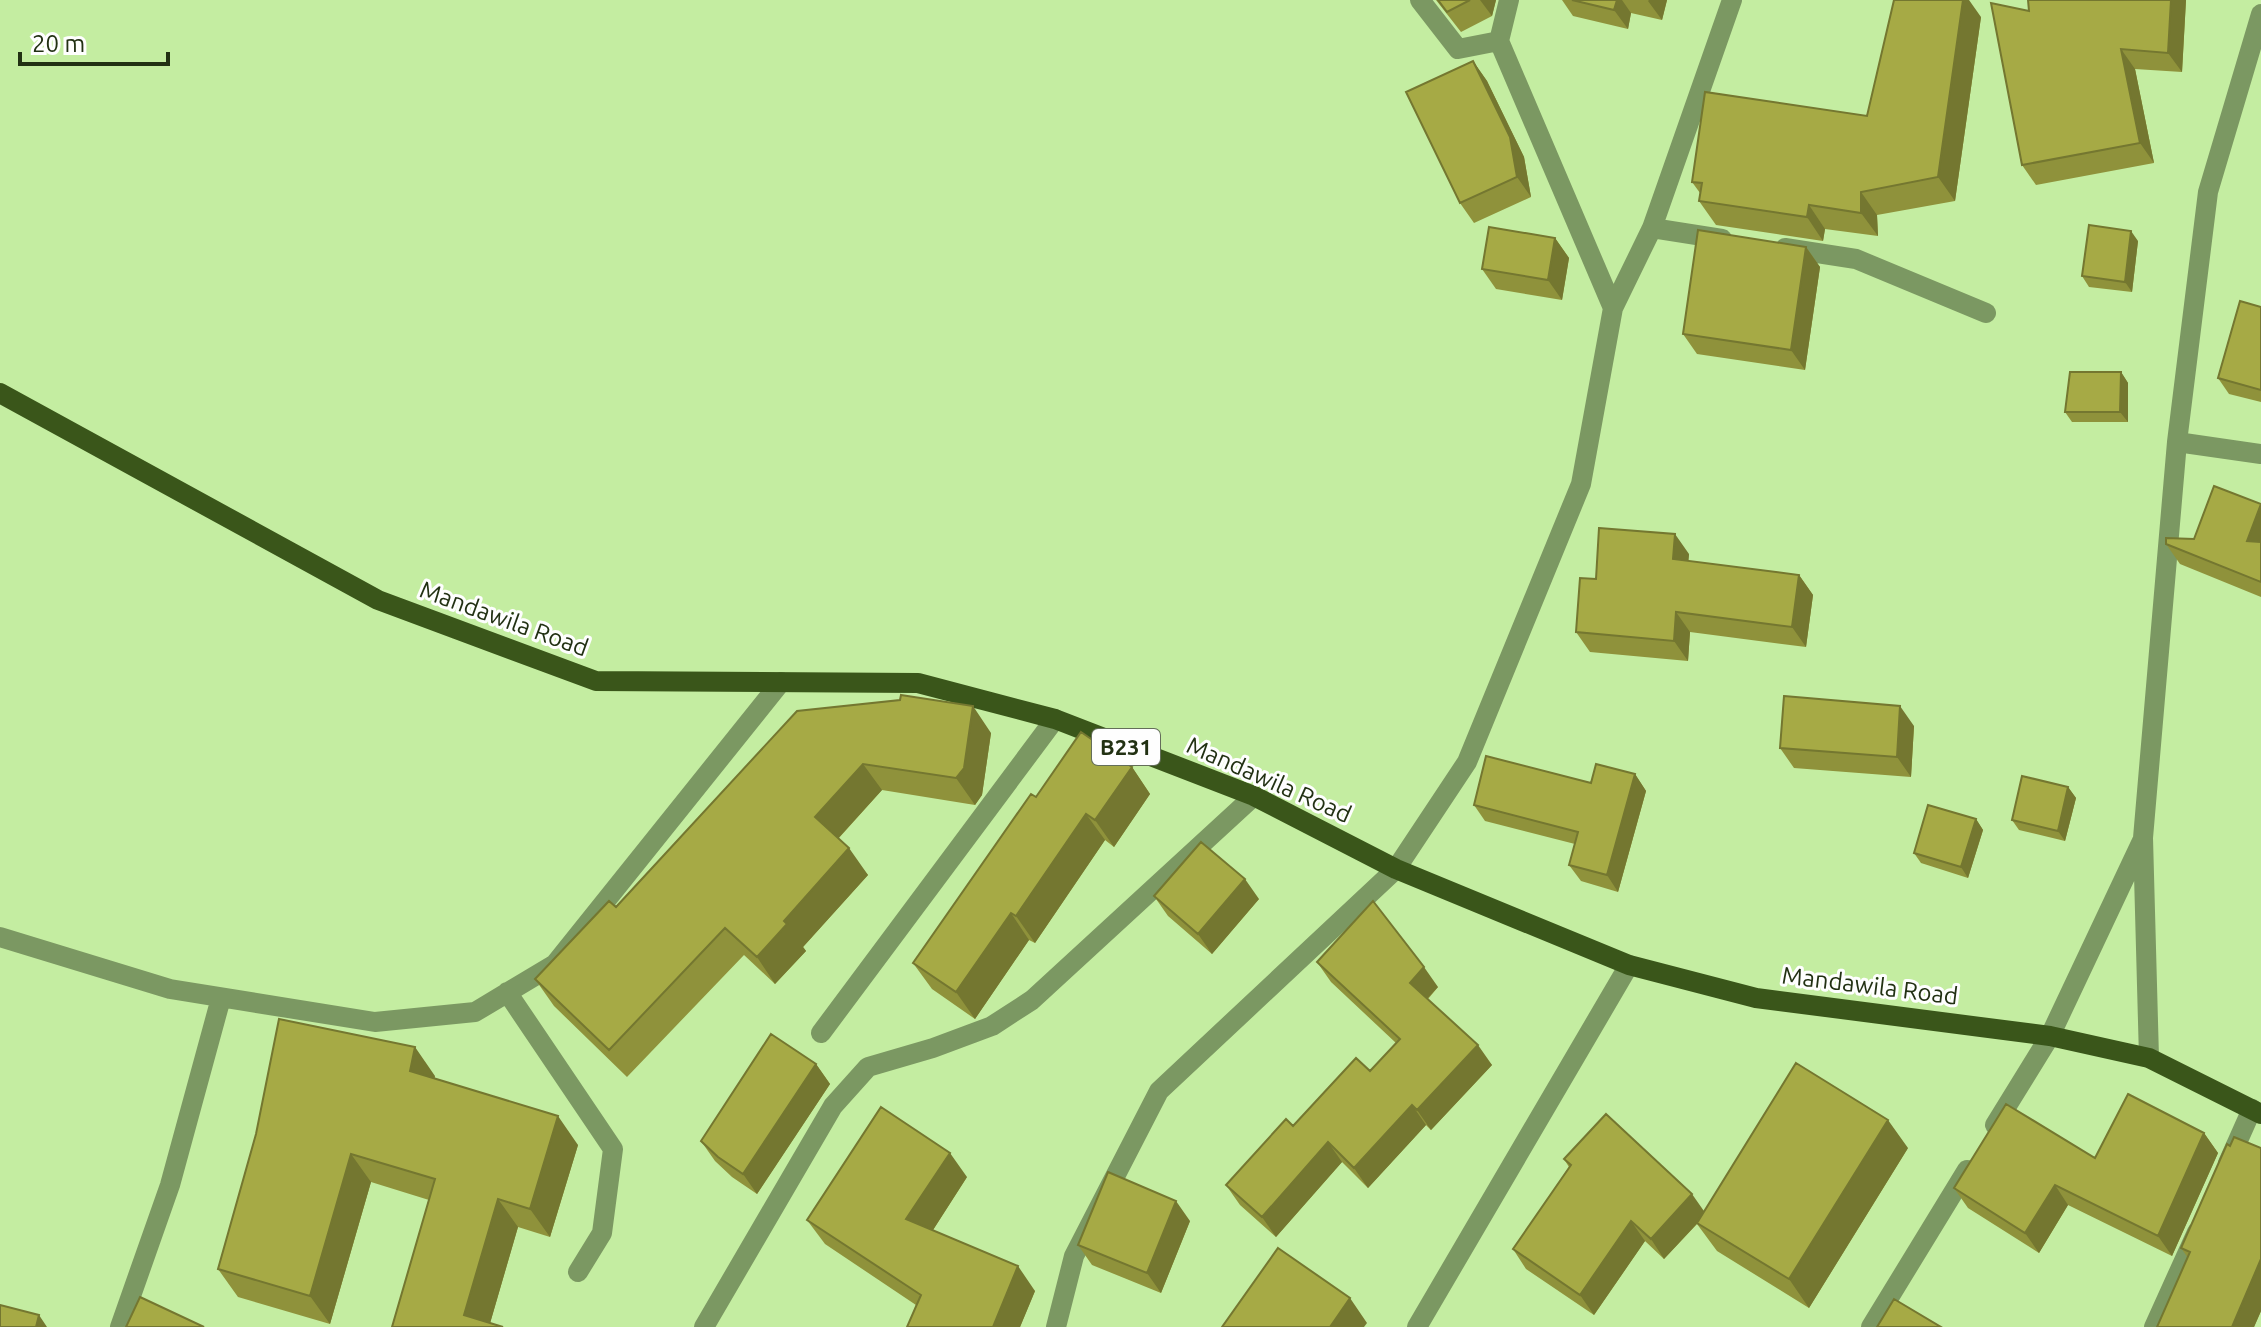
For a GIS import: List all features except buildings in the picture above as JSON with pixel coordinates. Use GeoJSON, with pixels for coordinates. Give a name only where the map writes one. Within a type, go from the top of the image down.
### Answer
{"type":"FeatureCollection","features":[{"type":"Feature","properties":{"kind":"main road","name":"Mandawila Road"},"geometry":{"type":"LineString","coordinates":[[0,393],[378,600],[596,681],[918,683],[1055,719],[1254,796],[1396,869],[1629,965],[1756,998],[2050,1036],[2149,1058],[2256,1111]]}},
{"type":"Feature","properties":{"kind":"street"},"geometry":{"type":"LineString","coordinates":[[1420,0],[1458,49],[1499,41]]}},
{"type":"Feature","properties":{"kind":"street"},"geometry":{"type":"LineString","coordinates":[[1509,0],[1499,41],[1613,308]]}},
{"type":"Feature","properties":{"kind":"street"},"geometry":{"type":"LineString","coordinates":[[1056,1327],[1074,1256],[1159,1091],[1396,869],[1467,762],[1581,484],[1613,308],[1652,228],[1732,0]]}},
{"type":"Feature","properties":{"kind":"street"},"geometry":{"type":"LineString","coordinates":[[2149,1058],[2143,838],[2177,442],[2208,192],[2261,14]]}},
{"type":"Feature","properties":{"kind":"street"},"geometry":{"type":"LineString","coordinates":[[1652,228],[1856,259],[1986,313]]}},
{"type":"Feature","properties":{"kind":"street"},"geometry":{"type":"LineString","coordinates":[[2177,442],[2261,454]]}},
{"type":"Feature","properties":{"kind":"street"},"geometry":{"type":"LineString","coordinates":[[0,937],[170,989],[221,998],[375,1022],[475,1012],[555,964],[781,682]]}},
{"type":"Feature","properties":{"kind":"street"},"geometry":{"type":"LineString","coordinates":[[821,1033],[1055,719]]}},
{"type":"Feature","properties":{"kind":"street"},"geometry":{"type":"LineString","coordinates":[[704,1327],[833,1106],[868,1067],[992,1026],[1032,1000],[1254,796]]}},
{"type":"Feature","properties":{"kind":"street"},"geometry":{"type":"LineString","coordinates":[[1871,1327],[2050,1036],[2143,838]]}},
{"type":"Feature","properties":{"kind":"street"},"geometry":{"type":"LineString","coordinates":[[1417,1327],[1629,965]]}},
{"type":"Feature","properties":{"kind":"street"},"geometry":{"type":"LineString","coordinates":[[507,992],[613,1149],[602,1233],[578,1272]]}},
{"type":"Feature","properties":{"kind":"street"},"geometry":{"type":"LineString","coordinates":[[120,1327],[170,1185],[221,998]]}},
{"type":"Feature","properties":{"kind":"street"},"geometry":{"type":"LineString","coordinates":[[2219,1181],[2256,1111]]}},
{"type":"Feature","properties":{"kind":"street"},"geometry":{"type":"LineString","coordinates":[[2154,1327],[2206,1211]]}}]}
